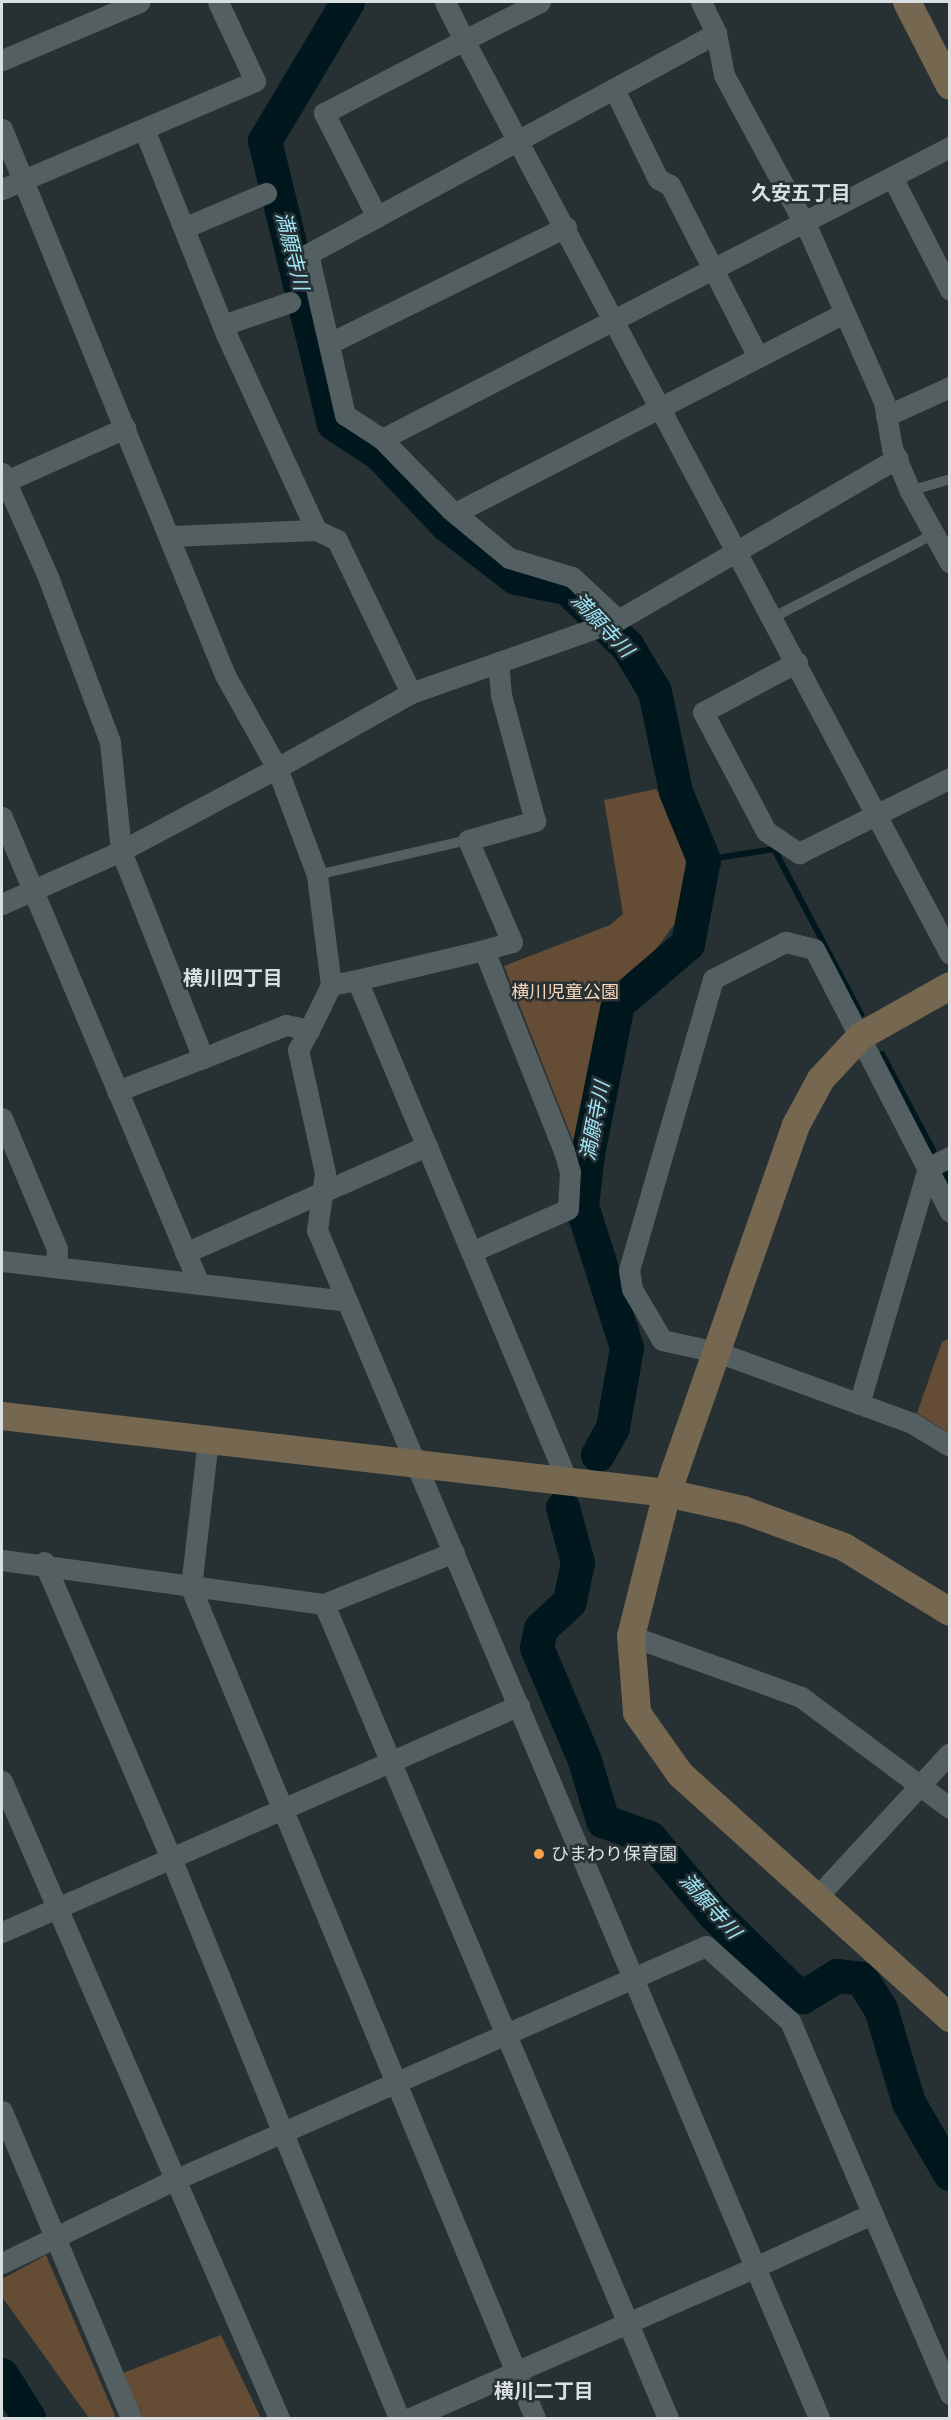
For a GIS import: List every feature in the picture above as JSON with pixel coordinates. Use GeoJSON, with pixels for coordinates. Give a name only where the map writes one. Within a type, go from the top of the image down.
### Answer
{"type":"FeatureCollection","features":[{"type":"Feature","properties":{"kind":"street"},"geometry":{"type":"LineString","coordinates":[[2,60],[139,2]]}},
{"type":"Feature","properties":{"kind":"street"},"geometry":{"type":"LineString","coordinates":[[2,189],[255,81],[218,2]]}},
{"type":"Feature","properties":{"kind":"street"},"geometry":{"type":"LineString","coordinates":[[445,2],[739,551],[950,954]]}},
{"type":"Feature","properties":{"kind":"street"},"geometry":{"type":"LineString","coordinates":[[377,217],[324,113],[540,2]]}},
{"type":"Feature","properties":{"kind":"street"},"geometry":{"type":"LineString","coordinates":[[701,2],[716,33],[724,75],[800,224],[810,234],[886,416],[897,458],[910,491],[950,562]]}},
{"type":"Feature","properties":{"kind":"street"},"geometry":{"type":"LineString","coordinates":[[907,2],[950,86]]}},
{"type":"Feature","properties":{"kind":"street"},"geometry":{"type":"LineString","coordinates":[[607,624],[572,577],[509,558],[455,513],[382,439],[345,415],[337,396],[308,254],[716,33]]}},
{"type":"Feature","properties":{"kind":"street"},"geometry":{"type":"LineString","coordinates":[[614,89],[658,179],[670,185],[758,357]]}},
{"type":"Feature","properties":{"kind":"street"},"geometry":{"type":"LineString","coordinates":[[2,129],[172,536],[225,675],[277,768],[317,875],[331,985],[298,1050],[325,1173],[317,1230],[412,1460],[454,1552],[819,2418]]}},
{"type":"Feature","properties":{"kind":"street"},"geometry":{"type":"LineString","coordinates":[[144,129],[186,228],[223,325],[316,530]]}},
{"type":"Feature","properties":{"kind":"street"},"geometry":{"type":"LineString","coordinates":[[382,439],[950,147]]}},
{"type":"Feature","properties":{"kind":"street"},"geometry":{"type":"LineString","coordinates":[[892,177],[950,290]]}},
{"type":"Feature","properties":{"kind":"street"},"geometry":{"type":"LineString","coordinates":[[186,228],[266,194]]}},
{"type":"Feature","properties":{"kind":"street"},"geometry":{"type":"LineString","coordinates":[[330,343],[566,227]]}},
{"type":"Feature","properties":{"kind":"street"},"geometry":{"type":"LineString","coordinates":[[223,325],[290,302]]}},
{"type":"Feature","properties":{"kind":"street"},"geometry":{"type":"LineString","coordinates":[[455,513],[663,410],[758,357],[844,313]]}},
{"type":"Feature","properties":{"kind":"street"},"geometry":{"type":"LineString","coordinates":[[886,416],[950,387]]}},
{"type":"Feature","properties":{"kind":"street"},"geometry":{"type":"LineString","coordinates":[[125,428],[3,479],[110,742],[121,852],[203,1058]]}},
{"type":"Feature","properties":{"kind":"street"},"geometry":{"type":"LineString","coordinates":[[2,904],[121,852],[411,693],[607,624],[739,551],[897,458]]}},
{"type":"Feature","properties":{"kind":"street"},"geometry":{"type":"LineString","coordinates":[[172,536],[316,530],[337,540],[411,693]]}},
{"type":"Feature","properties":{"kind":"street"},"geometry":{"type":"LineString","coordinates":[[331,985],[512,942],[468,840],[535,821],[501,695],[498,662]]}},
{"type":"Feature","properties":{"kind":"street"},"geometry":{"type":"LineString","coordinates":[[797,662],[703,712],[766,831],[799,853],[878,816],[950,778]]}},
{"type":"Feature","properties":{"kind":"street"},"geometry":{"type":"LineString","coordinates":[[2,817],[199,1284]]}},
{"type":"Feature","properties":{"kind":"street"},"geometry":{"type":"LineString","coordinates":[[950,1212],[814,949],[785,942],[713,979],[629,1270],[632,1289],[662,1340],[720,1353],[912,1423],[950,1446]]}},
{"type":"Feature","properties":{"kind":"street"},"geometry":{"type":"LineString","coordinates":[[471,1252],[568,1209],[564,1151],[484,950]]}},
{"type":"Feature","properties":{"kind":"street"},"geometry":{"type":"LineString","coordinates":[[357,980],[566,1478]]}},
{"type":"Feature","properties":{"kind":"street"},"geometry":{"type":"LineString","coordinates":[[950,986],[861,1036],[821,1079],[796,1125],[720,1353],[667,1493],[631,1636],[637,1713],[680,1774],[950,2018]]}},
{"type":"Feature","properties":{"kind":"street"},"geometry":{"type":"LineString","coordinates":[[117,1091],[286,1025],[309,1030]]}},
{"type":"Feature","properties":{"kind":"street"},"geometry":{"type":"LineString","coordinates":[[2,1118],[57,1249],[56,1267]]}},
{"type":"Feature","properties":{"kind":"street"},"geometry":{"type":"LineString","coordinates":[[185,1253],[427,1146]]}},
{"type":"Feature","properties":{"kind":"street"},"geometry":{"type":"LineString","coordinates":[[859,1404],[927,1168],[950,1157]]}},
{"type":"Feature","properties":{"kind":"street"},"geometry":{"type":"LineString","coordinates":[[2,1261],[347,1300]]}},
{"type":"Feature","properties":{"kind":"street"},"geometry":{"type":"LineString","coordinates":[[2,1416],[208,1440],[412,1460],[566,1478],[667,1493],[743,1510],[844,1547],[950,1612]]}},
{"type":"Feature","properties":{"kind":"street"},"geometry":{"type":"LineString","coordinates":[[208,1440],[191,1588],[393,2083],[535,2418]]}},
{"type":"Feature","properties":{"kind":"street"},"geometry":{"type":"LineString","coordinates":[[2,1560],[44,1562],[191,1588],[324,1604],[454,1552]]}},
{"type":"Feature","properties":{"kind":"street"},"geometry":{"type":"LineString","coordinates":[[44,1562],[171,1858],[399,2418]]}},
{"type":"Feature","properties":{"kind":"street"},"geometry":{"type":"LineString","coordinates":[[324,1604],[668,2418]]}},
{"type":"Feature","properties":{"kind":"street"},"geometry":{"type":"LineString","coordinates":[[631,1636],[801,1697],[922,1784],[950,1808]]}},
{"type":"Feature","properties":{"kind":"street"},"geometry":{"type":"LineString","coordinates":[[2,1932],[519,1705]]}},
{"type":"Feature","properties":{"kind":"street"},"geometry":{"type":"LineString","coordinates":[[816,1898],[950,1753]]}},
{"type":"Feature","properties":{"kind":"street"},"geometry":{"type":"LineString","coordinates":[[2,1780],[172,2181],[279,2418]]}},
{"type":"Feature","properties":{"kind":"street"},"geometry":{"type":"LineString","coordinates":[[2,2263],[172,2181],[706,1946],[790,2021],[950,2394]]}},
{"type":"Feature","properties":{"kind":"street"},"geometry":{"type":"LineString","coordinates":[[2,2111],[131,2418]]}},
{"type":"Feature","properties":{"kind":"street"},"geometry":{"type":"LineString","coordinates":[[410,2418],[516,2374],[872,2214]]}},
{"type":"Feature","properties":{"kind":"lane"},"geometry":{"type":"LineString","coordinates":[[910,491],[950,478]]}},
{"type":"Feature","properties":{"kind":"lane"},"geometry":{"type":"LineString","coordinates":[[774,617],[934,534]]}},
{"type":"Feature","properties":{"kind":"lane"},"geometry":{"type":"LineString","coordinates":[[317,875],[468,840]]}},
{"type":"Feature","properties":{"kind":"green space","name":"横川児童公園"},"geometry":{"type":"Polygon","coordinates":[[[656,789],[690,843],[693,884],[676,922],[627,989],[611,999],[577,1151],[504,966],[610,925],[623,914],[604,800],[656,789]]]}},
{"type":"Feature","properties":{"kind":"green space"},"geometry":{"type":"Polygon","coordinates":[[[949,1338],[949,1433],[917,1413],[942,1342],[949,1338]]]}},
{"type":"Feature","properties":{"kind":"green space"},"geometry":{"type":"Polygon","coordinates":[[[46,2255],[116,2418],[89,2418],[2,2297],[2,2279],[46,2255]]]}},
{"type":"Feature","properties":{"kind":"green space"},"geometry":{"type":"Polygon","coordinates":[[[221,2335],[261,2418],[143,2418],[123,2373],[221,2335]]]}},
{"type":"Feature","properties":{"kind":"waterway","name":"満願寺川"},"geometry":{"type":"LineString","coordinates":[[348,2],[265,141],[334,424],[380,454],[447,525],[516,578],[567,588],[628,647],[655,692],[676,792],[704,860],[688,944],[618,1004],[588,1154],[582,1206],[627,1348],[613,1428],[598,1455]]}},
{"type":"Feature","properties":{"kind":"waterway"},"geometry":{"type":"LineString","coordinates":[[704,860],[774,849],[861,1014]]}},
{"type":"Feature","properties":{"kind":"waterway"},"geometry":{"type":"LineString","coordinates":[[882,1054],[933,1150]]}},
{"type":"Feature","properties":{"kind":"waterway"},"geometry":{"type":"LineString","coordinates":[[943,1169],[950,1182]]}},
{"type":"Feature","properties":{"kind":"waterway","name":"満願寺川"},"geometry":{"type":"LineString","coordinates":[[563,1508],[578,1563],[570,1602],[541,1629],[537,1648],[584,1758],[603,1821],[650,1838],[713,1913],[796,1994],[803,1997],[838,1976],[862,1979],[881,2009],[909,2103],[950,2174]]}},
{"type":"Feature","properties":{"kind":"waterway"},"geometry":{"type":"LineString","coordinates":[[2,2375],[29,2418]]}},
{"type":"Feature","properties":{"kind":"place","name":"ひまわり保育園"},"geometry":{"type":"Point","coordinates":[539,1854]}},
{"type":"Feature","properties":{"kind":"district","name":"久安五丁目"},"geometry":{"type":"Point","coordinates":[801,193]}},
{"type":"Feature","properties":{"kind":"district","name":"横川四丁目"},"geometry":{"type":"Point","coordinates":[233,978]}},
{"type":"Feature","properties":{"kind":"district","name":"横川二丁目"},"geometry":{"type":"Point","coordinates":[544,2391]}}]}
